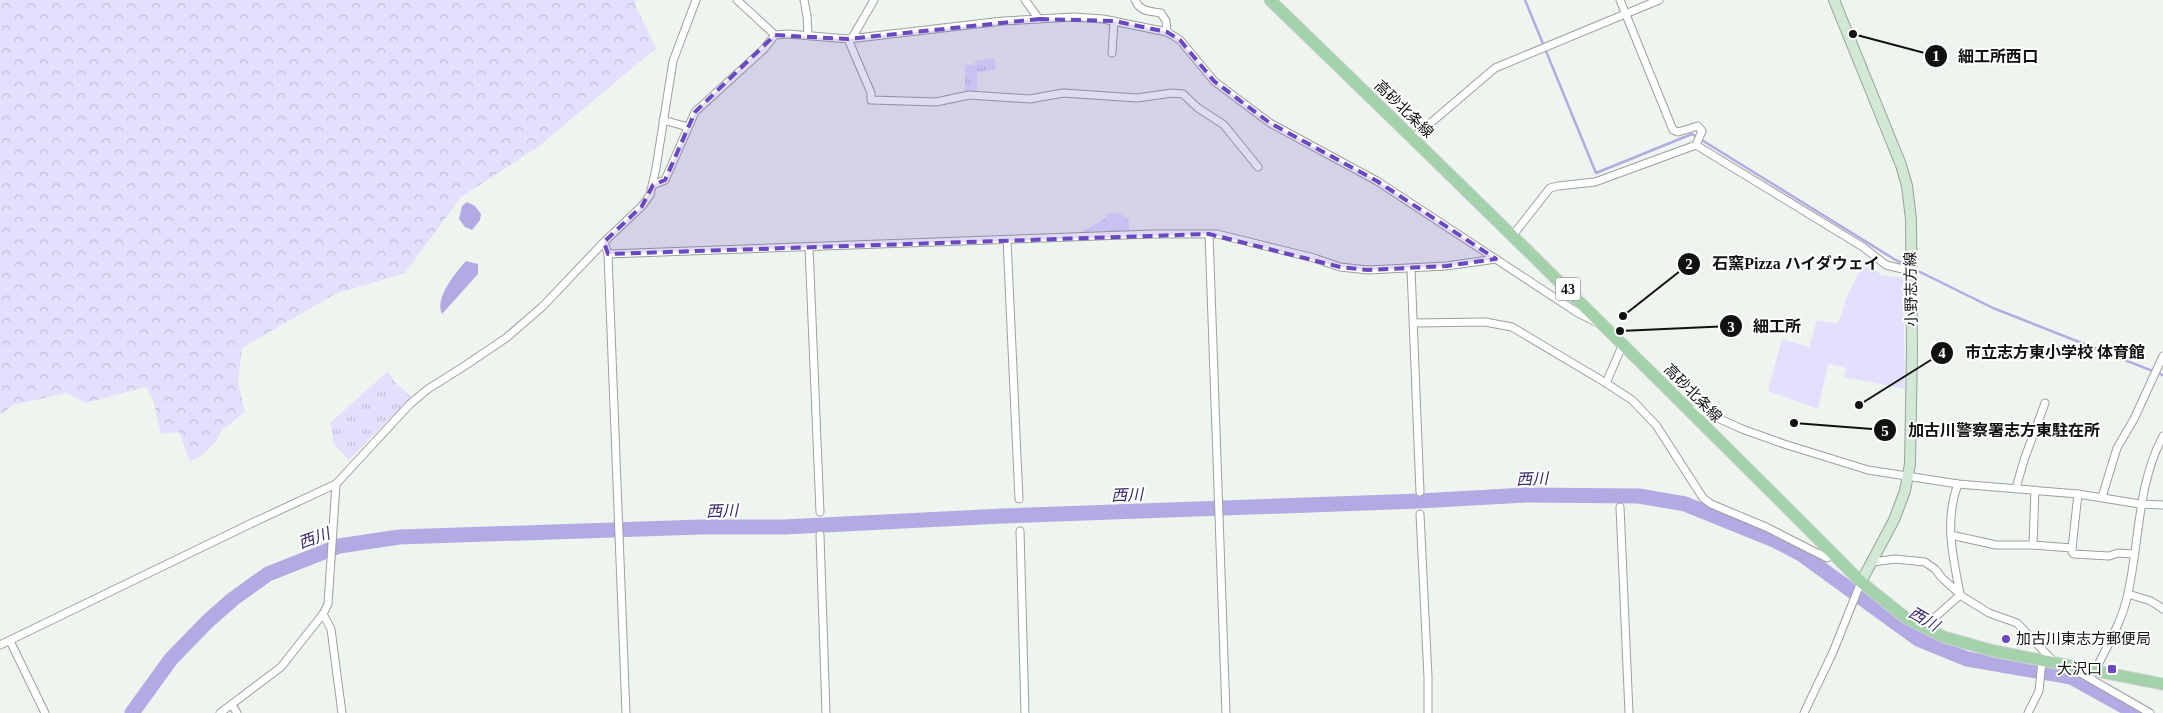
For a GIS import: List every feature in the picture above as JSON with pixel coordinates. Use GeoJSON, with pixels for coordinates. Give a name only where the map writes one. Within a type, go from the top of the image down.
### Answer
{"type":"FeatureCollection","features":[{"type":"Feature","properties":{"kind":"main road","name":"高砂北条線"},"geometry":{"type":"LineString","coordinates":[[1270,0],[1610,330],[1690,413],[1833,553],[1859,585],[1923,628],[1960,643],[2042,663],[2055,663],[2163,684]]}},
{"type":"Feature","properties":{"kind":"main road","name":"小野志方線"},"geometry":{"type":"LineString","coordinates":[[1834,0],[1901,165],[1910,205],[1911,410],[1908,477],[1894,520],[1859,585]]}},
{"type":"Feature","properties":{"kind":"street"},"geometry":{"type":"LineString","coordinates":[[0,645],[336,484],[410,404],[428,389],[506,338],[542,306],[642,206],[650,195],[673,61],[696,0]]}},
{"type":"Feature","properties":{"kind":"street"},"geometry":{"type":"LineString","coordinates":[[737,0],[775,35],[808,35],[850,39],[1074,17],[1114,21],[1167,32],[1180,40],[1214,80],[1270,123],[1377,180],[1578,313],[1610,330]]}},
{"type":"Feature","properties":{"kind":"street"},"geometry":{"type":"LineString","coordinates":[[804,0],[808,35]]}},
{"type":"Feature","properties":{"kind":"street"},"geometry":{"type":"LineString","coordinates":[[850,39],[874,0]]}},
{"type":"Feature","properties":{"kind":"street"},"geometry":{"type":"LineString","coordinates":[[1026,0],[1040,19]]}},
{"type":"Feature","properties":{"kind":"street"},"geometry":{"type":"LineString","coordinates":[[1135,0],[1137,5],[1143,10],[1161,13],[1166,21],[1167,32]]}},
{"type":"Feature","properties":{"kind":"street"},"geometry":{"type":"LineString","coordinates":[[1513,236],[1550,188],[1595,182],[1696,145],[1702,131],[1698,126],[1678,132],[1673,130],[1620,0]]}},
{"type":"Feature","properties":{"kind":"street"},"geometry":{"type":"LineString","coordinates":[[1413,138],[1496,68],[1658,0]]}},
{"type":"Feature","properties":{"kind":"street"},"geometry":{"type":"LineString","coordinates":[[1112,53],[1114,21]]}},
{"type":"Feature","properties":{"kind":"street"},"geometry":{"type":"LineString","coordinates":[[653,185],[665,180],[695,112],[764,49],[775,35]]}},
{"type":"Feature","properties":{"kind":"street"},"geometry":{"type":"LineString","coordinates":[[850,39],[871,93],[871,100],[936,102],[969,95],[1030,99],[1063,93],[1142,98],[1172,93],[1183,94],[1198,108],[1224,125],[1258,167]]}},
{"type":"Feature","properties":{"kind":"street"},"geometry":{"type":"LineString","coordinates":[[663,120],[688,127]]}},
{"type":"Feature","properties":{"kind":"street"},"geometry":{"type":"LineString","coordinates":[[1696,145],[1863,247],[1886,265],[1911,266]]}},
{"type":"Feature","properties":{"kind":"street"},"geometry":{"type":"LineString","coordinates":[[608,254],[1152,234],[1218,234],[1314,258],[1340,267],[1368,270],[1446,266],[1496,259]]}},
{"type":"Feature","properties":{"kind":"street"},"geometry":{"type":"LineString","coordinates":[[1210,234],[1226,713]]}},
{"type":"Feature","properties":{"kind":"street"},"geometry":{"type":"LineString","coordinates":[[1006,240],[1019,500]]}},
{"type":"Feature","properties":{"kind":"street"},"geometry":{"type":"LineString","coordinates":[[604,242],[608,254],[626,713]]}},
{"type":"Feature","properties":{"kind":"street"},"geometry":{"type":"LineString","coordinates":[[809,247],[820,512]]}},
{"type":"Feature","properties":{"kind":"street"},"geometry":{"type":"LineString","coordinates":[[1411,269],[1420,492]]}},
{"type":"Feature","properties":{"kind":"street"},"geometry":{"type":"LineString","coordinates":[[1414,323],[1485,322],[1512,327],[1632,400],[1656,425],[1703,498],[1711,504],[1766,527],[1827,558],[1833,553]]}},
{"type":"Feature","properties":{"kind":"street"},"geometry":{"type":"LineString","coordinates":[[1606,383],[1623,344]]}},
{"type":"Feature","properties":{"kind":"street"},"geometry":{"type":"LineString","coordinates":[[2102,497],[2117,448],[2132,423],[2163,356]]}},
{"type":"Feature","properties":{"kind":"street"},"geometry":{"type":"LineString","coordinates":[[2016,488],[2045,403]]}},
{"type":"Feature","properties":{"kind":"street"},"geometry":{"type":"LineString","coordinates":[[1690,413],[1695,409],[1700,410],[1742,429],[1868,470],[1958,484],[2078,494],[2140,504],[2163,505]]}},
{"type":"Feature","properties":{"kind":"street"},"geometry":{"type":"LineString","coordinates":[[2096,671],[2122,613],[2128,594],[2140,504],[2146,476],[2163,436]]}},
{"type":"Feature","properties":{"kind":"street"},"geometry":{"type":"LineString","coordinates":[[220,713],[281,667],[323,614],[328,604],[336,484]]}},
{"type":"Feature","properties":{"kind":"street"},"geometry":{"type":"LineString","coordinates":[[1958,484],[1952,499],[1950,542],[1960,595]]}},
{"type":"Feature","properties":{"kind":"street"},"geometry":{"type":"LineString","coordinates":[[2033,545],[2035,490]]}},
{"type":"Feature","properties":{"kind":"street"},"geometry":{"type":"LineString","coordinates":[[2078,494],[2072,552],[2074,554],[2109,556],[2118,553],[2134,554]]}},
{"type":"Feature","properties":{"kind":"street"},"geometry":{"type":"LineString","coordinates":[[1620,507],[1629,713]]}},
{"type":"Feature","properties":{"kind":"street"},"geometry":{"type":"LineString","coordinates":[[1420,514],[1428,713]]}},
{"type":"Feature","properties":{"kind":"street"},"geometry":{"type":"LineString","coordinates":[[1020,531],[1025,713]]}},
{"type":"Feature","properties":{"kind":"street"},"geometry":{"type":"LineString","coordinates":[[820,535],[826,713]]}},
{"type":"Feature","properties":{"kind":"street"},"geometry":{"type":"LineString","coordinates":[[1951,535],[1996,545],[2072,548]]}},
{"type":"Feature","properties":{"kind":"street"},"geometry":{"type":"LineString","coordinates":[[1873,562],[1895,559],[1926,562],[1960,595],[1990,613],[2016,622],[2055,663]]}},
{"type":"Feature","properties":{"kind":"street"},"geometry":{"type":"LineString","coordinates":[[1804,713],[1833,652],[1859,585]]}},
{"type":"Feature","properties":{"kind":"street"},"geometry":{"type":"LineString","coordinates":[[2128,594],[2151,601],[2163,609]]}},
{"type":"Feature","properties":{"kind":"street"},"geometry":{"type":"LineString","coordinates":[[1923,628],[1960,595]]}},
{"type":"Feature","properties":{"kind":"street"},"geometry":{"type":"LineString","coordinates":[[323,614],[331,629],[342,713]]}},
{"type":"Feature","properties":{"kind":"street"},"geometry":{"type":"LineString","coordinates":[[10,641],[45,713]]}},
{"type":"Feature","properties":{"kind":"street"},"geometry":{"type":"LineString","coordinates":[[2028,713],[2039,691],[2042,663]]}},
{"type":"Feature","properties":{"kind":"street"},"geometry":{"type":"LineString","coordinates":[[2068,666],[2150,713]]}},
{"type":"Feature","properties":{"kind":"street"},"geometry":{"type":"LineString","coordinates":[[232,705],[236,713]]}},
{"type":"Feature","properties":{"kind":"highlighted area"},"geometry":{"type":"Polygon","coordinates":[[[1039,19],[1114,21],[1167,32],[1180,40],[1214,81],[1270,123],[1377,181],[1496,259],[1446,266],[1368,270],[1340,267],[1209,234],[608,254],[604,242],[642,206],[653,185],[665,180],[695,112],[775,35],[848,39],[1039,19]]]}},
{"type":"Feature","properties":{"kind":"green space"},"geometry":{"type":"Polygon","coordinates":[[[0,0],[636,0],[635,5],[656,48],[538,147],[461,197],[405,273],[335,294],[242,348],[238,382],[245,412],[222,430],[216,441],[205,453],[190,462],[179,432],[161,434],[153,400],[146,387],[85,403],[67,393],[13,405],[0,415],[0,0]]]}},
{"type":"Feature","properties":{"kind":"green space"},"geometry":{"type":"Polygon","coordinates":[[[994,58],[996,70],[977,72],[977,92],[965,92],[965,65],[973,65],[976,61],[994,58]]]}},
{"type":"Feature","properties":{"kind":"green space"},"geometry":{"type":"Polygon","coordinates":[[[1119,213],[1128,219],[1130,231],[1082,232],[1106,218],[1106,214],[1119,213]]]}},
{"type":"Feature","properties":{"kind":"green space"},"geometry":{"type":"Polygon","coordinates":[[[1865,261],[1881,275],[1903,278],[1905,389],[1844,377],[1846,368],[1828,364],[1818,409],[1768,391],[1782,339],[1809,347],[1817,320],[1838,324],[1847,296],[1865,261]]]}},
{"type":"Feature","properties":{"kind":"green space"},"geometry":{"type":"Polygon","coordinates":[[[388,371],[393,380],[411,397],[349,460],[333,443],[330,423],[388,371]]]}},
{"type":"Feature","properties":{"kind":"shaded area"},"geometry":{"type":"Polygon","coordinates":[[[467,202],[475,206],[481,214],[480,220],[472,230],[465,227],[459,219],[462,206],[467,202]]]}},
{"type":"Feature","properties":{"kind":"shaded area"},"geometry":{"type":"Polygon","coordinates":[[[466,261],[478,264],[478,274],[442,314],[440,308],[443,293],[466,261]]]}},
{"type":"Feature","properties":{"kind":"waterway"},"geometry":{"type":"LineString","coordinates":[[1525,0],[1596,173],[1692,134],[1909,267]]}},
{"type":"Feature","properties":{"kind":"waterway"},"geometry":{"type":"LineString","coordinates":[[1914,269],[1993,308],[2163,375]]}},
{"type":"Feature","properties":{"kind":"waterway","name":"西川"},"geometry":{"type":"LineString","coordinates":[[132,713],[171,659],[208,621],[233,599],[268,574],[339,546],[399,537],[701,527],[784,527],[1003,516],[1419,501],[1526,495],[1639,496],[1685,504],[1774,540],[1801,554],[1918,639],[1967,659],[2071,677],[2136,713]]}},
{"type":"Feature","properties":{"kind":"place","name":"細工所西口"},"geometry":{"type":"Point","coordinates":[1853,34]}},
{"type":"Feature","properties":{"kind":"place","name":"石窯Pizza ハイダウェイ"},"geometry":{"type":"Point","coordinates":[1623,316]}},
{"type":"Feature","properties":{"kind":"place","name":"細工所"},"geometry":{"type":"Point","coordinates":[1620,331]}},
{"type":"Feature","properties":{"kind":"place","name":"市立志方東小学校 体育館"},"geometry":{"type":"Point","coordinates":[1859,405]}},
{"type":"Feature","properties":{"kind":"place","name":"加古川警察署志方東駐在所"},"geometry":{"type":"Point","coordinates":[1794,423]}},
{"type":"Feature","properties":{"kind":"place","name":"加古川東志方郵便局"},"geometry":{"type":"Point","coordinates":[2006,639]}},
{"type":"Feature","properties":{"kind":"place","name":"大沢口"},"geometry":{"type":"Point","coordinates":[2112,669]}}]}
